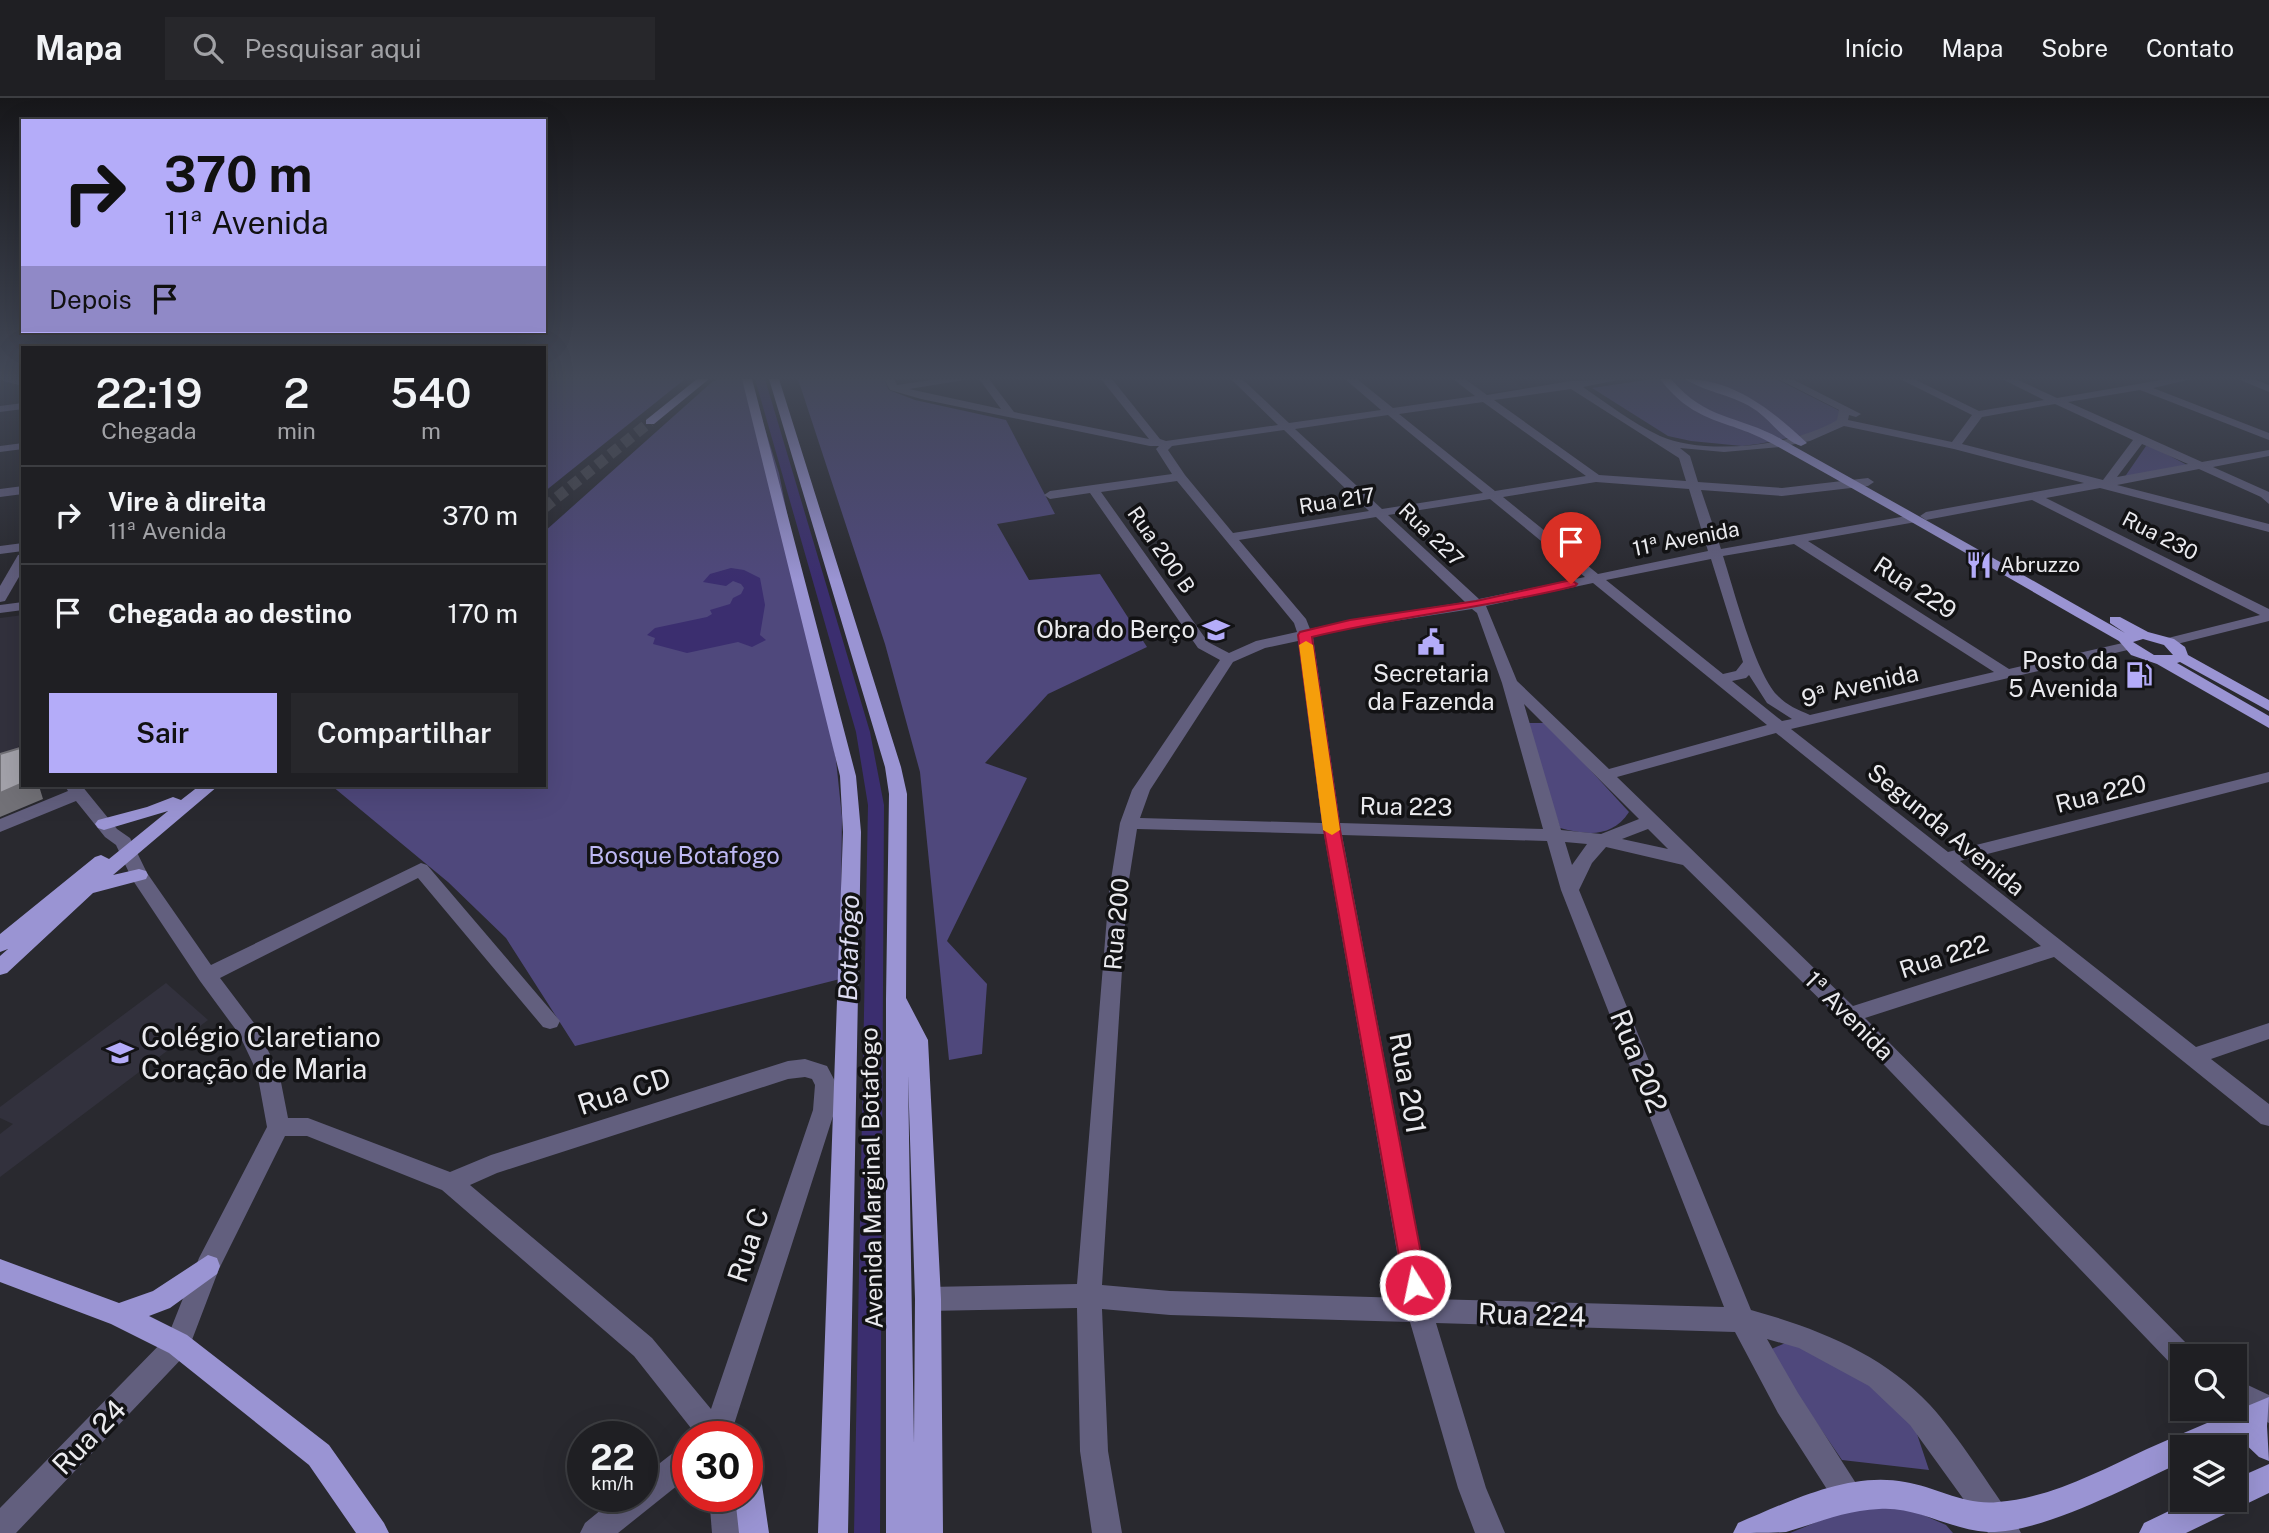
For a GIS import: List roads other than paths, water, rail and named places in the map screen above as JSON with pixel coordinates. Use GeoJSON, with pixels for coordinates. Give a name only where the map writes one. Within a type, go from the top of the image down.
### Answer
{"type":"FeatureCollection","features":[{"type":"Feature","properties":{"kind":"main road","name":"Avenida Marginal Botafogo"},"geometry":{"type":"LineString","coordinates":[[764,446],[848,776],[852,831],[833,1533]]}},
{"type":"Feature","properties":{"kind":"main road","name":"Avenida Marginal Botafogo"},"geometry":{"type":"LineString","coordinates":[[795,446],[893,767],[898,794],[896,999],[901,1533]]}},
{"type":"Feature","properties":{"kind":"main road"},"geometry":{"type":"LineString","coordinates":[[1784,446],[2127,642],[2144,656],[2160,660],[2181,657],[2269,706]]}},
{"type":"Feature","properties":{"kind":"main road"},"geometry":{"type":"LineString","coordinates":[[1806,446],[1926,516],[2143,635],[2169,642],[2180,650],[2181,657]]}},
{"type":"Feature","properties":{"kind":"main road"},"geometry":{"type":"LineString","coordinates":[[2127,642],[2143,635]]}},
{"type":"Feature","properties":{"kind":"main road"},"geometry":{"type":"LineString","coordinates":[[2160,660],[2269,723]]}},
{"type":"Feature","properties":{"kind":"main road"},"geometry":{"type":"LineString","coordinates":[[0,968],[88,888],[173,802],[192,787]]}},
{"type":"Feature","properties":{"kind":"main road"},"geometry":{"type":"LineString","coordinates":[[0,944],[208,787]]}},
{"type":"Feature","properties":{"kind":"main road"},"geometry":{"type":"LineString","coordinates":[[104,824],[153,811],[173,802]]}},
{"type":"Feature","properties":{"kind":"main road"},"geometry":{"type":"LineString","coordinates":[[88,888],[139,875]]}},
{"type":"Feature","properties":{"kind":"main road"},"geometry":{"type":"LineString","coordinates":[[896,999],[917,1040],[928,1299],[928,1533]]}},
{"type":"Feature","properties":{"kind":"main road"},"geometry":{"type":"LineString","coordinates":[[119,1314],[161,1300],[208,1266]]}},
{"type":"Feature","properties":{"kind":"main road"},"geometry":{"type":"LineString","coordinates":[[0,1270],[119,1314],[178,1344],[319,1455],[374,1533]]}},
{"type":"Feature","properties":{"kind":"main road"},"geometry":{"type":"LineString","coordinates":[[2247,1413],[2269,1410]]}},
{"type":"Feature","properties":{"kind":"main road"},"geometry":{"type":"LineString","coordinates":[[2204,1435],[2227,1421]]}},
{"type":"Feature","properties":{"kind":"main road"},"geometry":{"type":"LineString","coordinates":[[2243,1421],[2269,1447]]}},
{"type":"Feature","properties":{"kind":"main road"},"geometry":{"type":"LineString","coordinates":[[1748,1533],[1785,1517],[1871,1493],[1902,1495],[2001,1525],[2170,1453]]}},
{"type":"Feature","properties":{"kind":"main road"},"geometry":{"type":"LineString","coordinates":[[2247,1488],[2269,1478]]}},
{"type":"Feature","properties":{"kind":"main road"},"geometry":{"type":"LineString","coordinates":[[751,1512],[754,1533]]}},
{"type":"Feature","properties":{"kind":"main road"},"geometry":{"type":"LineString","coordinates":[[2154,1533],[2198,1512]]}},
{"type":"Feature","properties":{"kind":"street"},"geometry":{"type":"LineString","coordinates":[[0,449],[21,446]]}},
{"type":"Feature","properties":{"kind":"street"},"geometry":{"type":"LineString","coordinates":[[1160,446],[1180,477],[1300,622],[1305,635],[1261,645],[1228,659]]}},
{"type":"Feature","properties":{"kind":"street","name":"Rua 227"},"geometry":{"type":"LineString","coordinates":[[1308,446],[1476,604]]}},
{"type":"Feature","properties":{"kind":"street","name":"Segunda Avenida"},"geometry":{"type":"LineString","coordinates":[[1433,446],[2055,949],[2269,1117]]}},
{"type":"Feature","properties":{"kind":"street"},"geometry":{"type":"LineString","coordinates":[[1552,446],[1596,478]]}},
{"type":"Feature","properties":{"kind":"street"},"geometry":{"type":"LineString","coordinates":[[1675,446],[1688,451],[1754,446]]}},
{"type":"Feature","properties":{"kind":"street"},"geometry":{"type":"LineString","coordinates":[[1955,446],[2042,470],[2108,482],[2137,494],[2265,527],[2269,509]]}},
{"type":"Feature","properties":{"kind":"street"},"geometry":{"type":"LineString","coordinates":[[2108,482],[2134,446]]}},
{"type":"Feature","properties":{"kind":"street"},"geometry":{"type":"LineString","coordinates":[[2158,446],[2266,495],[2269,500]]}},
{"type":"Feature","properties":{"kind":"street"},"geometry":{"type":"LineString","coordinates":[[1688,451],[1709,536],[1761,685],[1770,702],[1810,721]]}},
{"type":"Feature","properties":{"kind":"street"},"geometry":{"type":"LineString","coordinates":[[1926,516],[2269,453]]}},
{"type":"Feature","properties":{"kind":"street"},"geometry":{"type":"LineString","coordinates":[[2042,470],[2056,478],[2067,489]]}},
{"type":"Feature","properties":{"kind":"street","name":"Rua 200 B"},"geometry":{"type":"LineString","coordinates":[[1050,495],[1180,477]]}},
{"type":"Feature","properties":{"kind":"street","name":"Rua 217"},"geometry":{"type":"LineString","coordinates":[[1232,537],[1596,478],[1782,492],[1868,482]]}},
{"type":"Feature","properties":{"kind":"street"},"geometry":{"type":"LineString","coordinates":[[2108,482],[2137,494]]}},
{"type":"Feature","properties":{"kind":"street","name":"Rua 200 B"},"geometry":{"type":"LineString","coordinates":[[1093,489],[1203,645],[1228,659]]}},
{"type":"Feature","properties":{"kind":"street"},"geometry":{"type":"LineString","coordinates":[[0,493],[21,490]]}},
{"type":"Feature","properties":{"kind":"street","name":"Rua 230"},"geometry":{"type":"LineString","coordinates":[[2033,496],[2269,616]]}},
{"type":"Feature","properties":{"kind":"street","name":"11ª Avenida"},"geometry":{"type":"LineString","coordinates":[[1305,635],[1350,624],[1476,604],[1687,559],[1912,519]]}},
{"type":"Feature","properties":{"kind":"street"},"geometry":{"type":"LineString","coordinates":[[1709,536],[1749,549]]}},
{"type":"Feature","properties":{"kind":"street","name":"Rua 229"},"geometry":{"type":"LineString","coordinates":[[1797,540],[2008,675]]}},
{"type":"Feature","properties":{"kind":"street"},"geometry":{"type":"LineString","coordinates":[[0,550],[21,547]]}},
{"type":"Feature","properties":{"kind":"street"},"geometry":{"type":"LineString","coordinates":[[1687,559],[1723,572]]}},
{"type":"Feature","properties":{"kind":"street"},"geometry":{"type":"LineString","coordinates":[[0,598],[21,561]]}},
{"type":"Feature","properties":{"kind":"street","name":"Rua 202"},"geometry":{"type":"LineString","coordinates":[[1476,604],[1483,611],[1510,683],[1570,890],[1742,1320],[1788,1403],[1849,1499]]}},
{"type":"Feature","properties":{"kind":"street"},"geometry":{"type":"LineString","coordinates":[[0,609],[21,606]]}},
{"type":"Feature","properties":{"kind":"street"},"geometry":{"type":"LineString","coordinates":[[2169,642],[2269,616]]}},
{"type":"Feature","properties":{"kind":"street","name":"Rua 201"},"geometry":{"type":"LineString","coordinates":[[1305,635],[1332,830],[1420,1311],[1472,1488],[1490,1533]]}},
{"type":"Feature","properties":{"kind":"street","name":"9ª Avenida"},"geometry":{"type":"LineString","coordinates":[[1605,775],[1779,727],[2008,675],[2127,642]]}},
{"type":"Feature","properties":{"kind":"street","name":"Rua 200"},"geometry":{"type":"LineString","coordinates":[[1107,1533],[1094,1451],[1089,1296],[1118,892],[1129,823],[1141,790],[1228,659]]}},
{"type":"Feature","properties":{"kind":"street"},"geometry":{"type":"LineString","coordinates":[[1719,679],[1741,675],[1751,662]]}},
{"type":"Feature","properties":{"kind":"street","name":"1ª Avenida"},"geometry":{"type":"LineString","coordinates":[[1510,683],[1553,722],[1689,860],[1849,1015],[2170,1345]]}},
{"type":"Feature","properties":{"kind":"street"},"geometry":{"type":"LineString","coordinates":[[1735,691],[1761,685]]}},
{"type":"Feature","properties":{"kind":"street"},"geometry":{"type":"LineString","coordinates":[[1521,720],[1553,722]]}},
{"type":"Feature","properties":{"kind":"street","name":"Rua 220"},"geometry":{"type":"LineString","coordinates":[[1945,859],[2269,777]]}},
{"type":"Feature","properties":{"kind":"street"},"geometry":{"type":"LineString","coordinates":[[0,826],[75,790],[126,848],[139,875],[207,976],[247,1029],[268,1072],[278,1127],[208,1266],[178,1344]]}},
{"type":"Feature","properties":{"kind":"street"},"geometry":{"type":"LineString","coordinates":[[1570,890],[1581,860],[1601,840],[1651,821]]}},
{"type":"Feature","properties":{"kind":"street","name":"Rua 223"},"geometry":{"type":"LineString","coordinates":[[1129,823],[1556,835],[1601,840],[1689,860]]}},
{"type":"Feature","properties":{"kind":"street"},"geometry":{"type":"LineString","coordinates":[[207,976],[421,869],[551,1021]]}},
{"type":"Feature","properties":{"kind":"street","name":"Rua 222"},"geometry":{"type":"LineString","coordinates":[[1849,1015],[2055,949]]}},
{"type":"Feature","properties":{"kind":"street"},"geometry":{"type":"LineString","coordinates":[[2191,1057],[2269,1031]]}},
{"type":"Feature","properties":{"kind":"street","name":"Rua CD"},"geometry":{"type":"LineString","coordinates":[[450,1183],[491,1165],[788,1070],[805,1068],[819,1073]]}},
{"type":"Feature","properties":{"kind":"street","name":"Rua C"},"geometry":{"type":"LineString","coordinates":[[721,1421],[824,1110],[827,1085],[819,1073]]}},
{"type":"Feature","properties":{"kind":"street"},"geometry":{"type":"LineString","coordinates":[[278,1127],[308,1127],[450,1183],[643,1347],[704,1421]]}},
{"type":"Feature","properties":{"kind":"street","name":"Rua 224"},"geometry":{"type":"LineString","coordinates":[[928,1299],[1089,1296],[1170,1303],[1742,1320],[1804,1337],[1878,1377],[1920,1415],[2001,1525]]}},
{"type":"Feature","properties":{"kind":"street","name":"Rua 24"},"geometry":{"type":"LineString","coordinates":[[0,1529],[178,1344]]}},
{"type":"Feature","properties":{"kind":"street"},"geometry":{"type":"LineString","coordinates":[[2247,1398],[2269,1410]]}},
{"type":"Feature","properties":{"kind":"street"},"geometry":{"type":"LineString","coordinates":[[658,1483],[672,1472]]}},
{"type":"Feature","properties":{"kind":"street"},"geometry":{"type":"LineString","coordinates":[[596,1533],[622,1512]]}},
{"type":"Feature","properties":{"kind":"street"},"geometry":{"type":"LineString","coordinates":[[725,1512],[727,1533]]}},
{"type":"Feature","properties":{"kind":"waterway","name":"Botafogo"},"geometry":{"type":"LineString","coordinates":[[780,446],[863,732],[876,805],[867,1533]]}},
{"type":"Feature","properties":{"kind":"tunnel"},"geometry":{"type":"LineString","coordinates":[[546,506],[620,446]]}},
{"type":"Feature","properties":{"kind":"place","name":"Abruzzo"},"geometry":{"type":"Point","coordinates":[1979,565]}},
{"type":"Feature","properties":{"kind":"place","name":"Obra do Berço"},"geometry":{"type":"Point","coordinates":[1216,630]}},
{"type":"Feature","properties":{"kind":"place","name":"Secretaria da Fazenda"},"geometry":{"type":"Point","coordinates":[1431,642]}},
{"type":"Feature","properties":{"kind":"place","name":"Posto da 5 Avenida"},"geometry":{"type":"Point","coordinates":[2139,675]}},
{"type":"Feature","properties":{"kind":"place","name":"Colégio Claretiano Coração de Maria"},"geometry":{"type":"Point","coordinates":[120,1053]}},
{"type":"Feature","properties":{"kind":"park label","name":"Bosque Botafogo"},"geometry":{"type":"Point","coordinates":[684,856]}}]}
